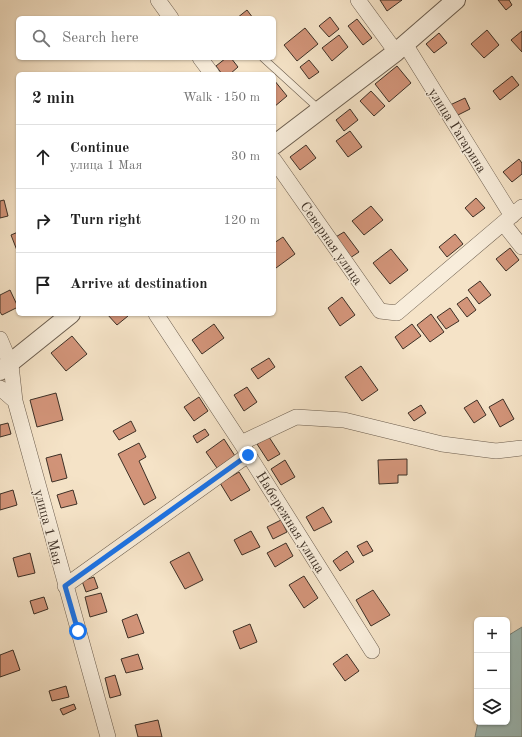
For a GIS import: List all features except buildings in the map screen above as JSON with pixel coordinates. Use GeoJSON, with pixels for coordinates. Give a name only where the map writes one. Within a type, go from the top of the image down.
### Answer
{"type":"FeatureCollection","features":[{"type":"Feature","properties":{"kind":"street"},"geometry":{"type":"LineString","coordinates":[[158,0],[170,16]]}},
{"type":"Feature","properties":{"kind":"street","name":"улица Гагарина"},"geometry":{"type":"LineString","coordinates":[[358,0],[401,48],[512,215],[522,247]]}},
{"type":"Feature","properties":{"kind":"street"},"geometry":{"type":"LineString","coordinates":[[276,143],[401,48],[456,0]]}},
{"type":"Feature","properties":{"kind":"street"},"geometry":{"type":"LineString","coordinates":[[202,60],[210,72]]}},
{"type":"Feature","properties":{"kind":"street","name":"Северная улица"},"geometry":{"type":"LineString","coordinates":[[276,163],[380,311],[397,313],[512,215]]}},
{"type":"Feature","properties":{"kind":"street"},"geometry":{"type":"LineString","coordinates":[[5,368],[69,316]]}},
{"type":"Feature","properties":{"kind":"street","name":"Набережная улица"},"geometry":{"type":"LineString","coordinates":[[157,316],[245,449],[372,651]]}},
{"type":"Feature","properties":{"kind":"street","name":"улица 1 Мая"},"geometry":{"type":"LineString","coordinates":[[0,339],[5,368],[108,737]]}},
{"type":"Feature","properties":{"kind":"street"},"geometry":{"type":"LineString","coordinates":[[0,388],[15,401]]}},
{"type":"Feature","properties":{"kind":"street"},"geometry":{"type":"LineString","coordinates":[[65,586],[245,449],[296,417],[344,420],[442,444],[496,451],[522,448]]}},
{"type":"Feature","properties":{"kind":"lane"},"geometry":{"type":"LineString","coordinates":[[265,60],[320,110]]}},
{"type":"Feature","properties":{"kind":"water"},"geometry":{"type":"Polygon","coordinates":[[[522,627],[522,737],[475,737],[477,725],[510,725],[510,634],[522,627]]]}},
{"type":"Feature","properties":{"kind":"route"},"geometry":{"type":"LineString","coordinates":[[78,631],[65,586],[248,455]]}}]}
